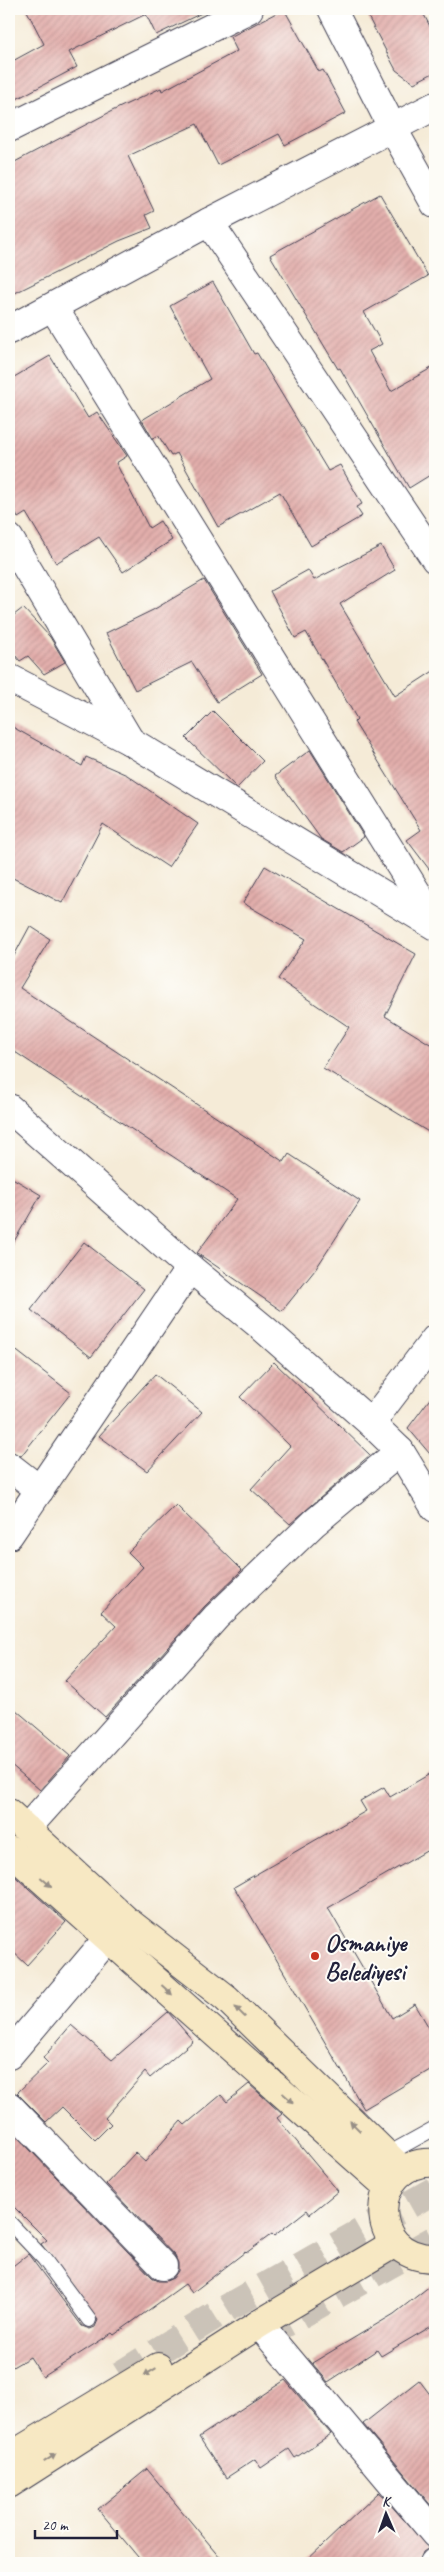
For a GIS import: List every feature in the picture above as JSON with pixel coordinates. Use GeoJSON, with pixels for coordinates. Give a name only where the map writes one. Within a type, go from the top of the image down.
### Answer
{"type":"FeatureCollection","features":[{"type":"Feature","properties":{"kind":"main road"},"geometry":{"type":"LineString","coordinates":[[18,1821],[126,1920],[226,1998],[392,2172]]}},
{"type":"Feature","properties":{"kind":"main road"},"geometry":{"type":"LineString","coordinates":[[9,1850],[109,1937],[392,2172]]}},
{"type":"Feature","properties":{"kind":"main road"},"geometry":{"type":"LineString","coordinates":[[392,2172],[419,2164],[435,2163]]}},
{"type":"Feature","properties":{"kind":"main road"},"geometry":{"type":"LineString","coordinates":[[392,2172],[383,2212],[390,2235],[407,2252],[424,2258],[435,2258]]}},
{"type":"Feature","properties":{"kind":"main road"},"geometry":{"type":"LineString","coordinates":[[9,2484],[260,2324],[390,2235]]}},
{"type":"Feature","properties":{"kind":"main road"},"geometry":{"type":"LineString","coordinates":[[9,2456],[390,2235]]}},
{"type":"Feature","properties":{"kind":"street"},"geometry":{"type":"LineString","coordinates":[[9,128],[250,9]]}},
{"type":"Feature","properties":{"kind":"street"},"geometry":{"type":"LineString","coordinates":[[332,9],[393,129],[435,204]]}},
{"type":"Feature","properties":{"kind":"street"},"geometry":{"type":"LineString","coordinates":[[9,330],[209,222],[435,106]]}},
{"type":"Feature","properties":{"kind":"street"},"geometry":{"type":"LineString","coordinates":[[209,222],[435,559]]}},
{"type":"Feature","properties":{"kind":"street"},"geometry":{"type":"LineString","coordinates":[[53,307],[435,922]]}},
{"type":"Feature","properties":{"kind":"street"},"geometry":{"type":"LineString","coordinates":[[9,538],[130,741]]}},
{"type":"Feature","properties":{"kind":"street"},"geometry":{"type":"LineString","coordinates":[[9,678],[130,741],[435,926]]}},
{"type":"Feature","properties":{"kind":"street"},"geometry":{"type":"LineString","coordinates":[[9,1108],[190,1268],[263,1328],[371,1423],[400,1451],[435,1508]]}},
{"type":"Feature","properties":{"kind":"street"},"geometry":{"type":"LineString","coordinates":[[9,1535],[190,1268]]}},
{"type":"Feature","properties":{"kind":"street"},"geometry":{"type":"LineString","coordinates":[[371,1423],[435,1339]]}},
{"type":"Feature","properties":{"kind":"street"},"geometry":{"type":"LineString","coordinates":[[18,1821],[216,1617],[314,1523],[400,1451]]}},
{"type":"Feature","properties":{"kind":"street"},"geometry":{"type":"LineString","coordinates":[[9,1466],[40,1490]]}},
{"type":"Feature","properties":{"kind":"street"},"geometry":{"type":"LineString","coordinates":[[9,2055],[109,1937]]}},
{"type":"Feature","properties":{"kind":"street"},"geometry":{"type":"LineString","coordinates":[[9,2106],[163,2266]]}},
{"type":"Feature","properties":{"kind":"street"},"geometry":{"type":"LineString","coordinates":[[260,2324],[435,2534]]}},
{"type":"Feature","properties":{"kind":"lane"},"geometry":{"type":"LineString","coordinates":[[392,2172],[435,2128]]}},
{"type":"Feature","properties":{"kind":"lane"},"geometry":{"type":"LineString","coordinates":[[9,2222],[44,2259],[90,2320]]}},
{"type":"Feature","properties":{"kind":"building"},"geometry":{"type":"Polygon","coordinates":[[[26,9],[210,9],[156,35],[146,14],[69,52],[77,67],[9,103],[9,63],[44,44],[26,9]]]}},
{"type":"Feature","properties":{"kind":"building"},"geometry":{"type":"Polygon","coordinates":[[[284,9],[319,72],[323,70],[346,113],[285,145],[279,134],[218,165],[197,124],[128,156],[154,211],[146,215],[152,228],[119,241],[9,296],[9,165],[112,111],[161,88],[162,91],[237,51],[230,37],[284,9]]]}},
{"type":"Feature","properties":{"kind":"building"},"geometry":{"type":"Polygon","coordinates":[[[364,9],[421,9],[435,36],[435,72],[414,83],[396,70],[364,9]]]}},
{"type":"Feature","properties":{"kind":"building"},"geometry":{"type":"Polygon","coordinates":[[[380,194],[428,276],[364,312],[382,344],[369,351],[391,391],[435,366],[435,472],[409,488],[340,368],[338,369],[270,255],[380,194]]]}},
{"type":"Feature","properties":{"kind":"building"},"geometry":{"type":"Polygon","coordinates":[[[213,282],[254,354],[257,353],[328,471],[340,465],[362,504],[356,507],[362,516],[311,546],[280,492],[218,527],[177,453],[171,456],[158,435],[153,439],[142,420],[210,379],[170,306],[213,282]]]}},
{"type":"Feature","properties":{"kind":"building"},"geometry":{"type":"Polygon","coordinates":[[[50,356],[88,418],[97,412],[127,456],[116,463],[149,528],[160,521],[172,540],[123,572],[99,537],[56,563],[26,513],[18,518],[9,501],[9,380],[50,356]]]}},
{"type":"Feature","properties":{"kind":"building"},"geometry":{"type":"Polygon","coordinates":[[[381,546],[395,570],[340,604],[395,696],[435,670],[435,877],[407,840],[421,830],[354,722],[357,719],[306,632],[295,638],[270,591],[308,570],[314,580],[381,546]]]}},
{"type":"Feature","properties":{"kind":"building"},"geometry":{"type":"Polygon","coordinates":[[[204,580],[262,674],[217,702],[192,662],[135,690],[106,633],[153,610],[204,580]]]}},
{"type":"Feature","properties":{"kind":"building"},"geometry":{"type":"Polygon","coordinates":[[[23,608],[50,637],[65,662],[44,674],[28,656],[20,661],[9,648],[9,619],[23,608]]]}},
{"type":"Feature","properties":{"kind":"building"},"geometry":{"type":"Polygon","coordinates":[[[213,711],[263,761],[237,788],[186,738],[213,711]]]}},
{"type":"Feature","properties":{"kind":"building"},"geometry":{"type":"Polygon","coordinates":[[[9,725],[82,766],[86,757],[127,775],[198,824],[168,867],[103,824],[62,903],[9,876],[9,725]]]}},
{"type":"Feature","properties":{"kind":"building"},"geometry":{"type":"Polygon","coordinates":[[[310,750],[364,837],[343,852],[321,839],[275,776],[310,750]]]}},
{"type":"Feature","properties":{"kind":"building"},"geometry":{"type":"Polygon","coordinates":[[[265,866],[416,954],[385,1016],[435,1047],[435,1136],[323,1068],[349,1027],[278,979],[306,939],[243,903],[265,866]]]}},
{"type":"Feature","properties":{"kind":"building"},"geometry":{"type":"Polygon","coordinates":[[[30,926],[50,939],[20,988],[284,1162],[289,1154],[360,1201],[315,1270],[282,1311],[197,1253],[237,1199],[9,1048],[9,965],[30,926]]]}},
{"type":"Feature","properties":{"kind":"building"},"geometry":{"type":"Polygon","coordinates":[[[9,1176],[41,1195],[9,1250],[9,1176]]]}},
{"type":"Feature","properties":{"kind":"building"},"geometry":{"type":"Polygon","coordinates":[[[84,1242],[144,1289],[91,1357],[31,1310],[84,1242]]]}},
{"type":"Feature","properties":{"kind":"building"},"geometry":{"type":"Polygon","coordinates":[[[9,1345],[71,1393],[21,1456],[9,1451],[9,1345]]]}},
{"type":"Feature","properties":{"kind":"building"},"geometry":{"type":"Polygon","coordinates":[[[274,1362],[370,1455],[290,1524],[251,1489],[290,1446],[240,1397],[274,1362]]]}},
{"type":"Feature","properties":{"kind":"building"},"geometry":{"type":"Polygon","coordinates":[[[155,1374],[202,1412],[147,1471],[99,1436],[155,1374]]]}},
{"type":"Feature","properties":{"kind":"building"},"geometry":{"type":"Polygon","coordinates":[[[435,1392],[435,1460],[408,1428],[435,1392]]]}},
{"type":"Feature","properties":{"kind":"building"},"geometry":{"type":"Polygon","coordinates":[[[176,1505],[242,1570],[204,1607],[105,1717],[65,1681],[116,1626],[101,1612],[143,1567],[128,1552],[176,1505]]]}},
{"type":"Feature","properties":{"kind":"building"},"geometry":{"type":"Polygon","coordinates":[[[9,1704],[70,1756],[40,1790],[9,1763],[9,1704]]]}},
{"type":"Feature","properties":{"kind":"building","name":"Osmaniye Belediyesi"},"geometry":{"type":"Polygon","coordinates":[[[435,1771],[435,1846],[328,1908],[392,2018],[415,2004],[435,2038],[435,2067],[364,2109],[234,1887],[366,1811],[360,1801],[384,1787],[390,1797],[435,1771]]]}},
{"type":"Feature","properties":{"kind":"building"},"geometry":{"type":"Polygon","coordinates":[[[9,1871],[66,1922],[27,1965],[9,1948],[9,1871]]]}},
{"type":"Feature","properties":{"kind":"building"},"geometry":{"type":"Polygon","coordinates":[[[168,2012],[193,2041],[150,2078],[145,2072],[105,2118],[111,2124],[95,2140],[62,2107],[46,2122],[17,2093],[48,2063],[43,2058],[71,2025],[112,2060],[168,2012]]]}},
{"type":"Feature","properties":{"kind":"building"},"geometry":{"type":"Polygon","coordinates":[[[249,2084],[282,2114],[277,2118],[338,2191],[310,2214],[307,2210],[274,2236],[272,2234],[245,2252],[192,2293],[185,2284],[114,2335],[112,2333],[43,2377],[30,2357],[9,2369],[9,2269],[28,2254],[82,2326],[90,2329],[95,2327],[98,2320],[41,2244],[47,2240],[9,2202],[9,2128],[152,2277],[158,2281],[166,2281],[173,2278],[178,2271],[178,2263],[175,2256],[106,2184],[135,2153],[145,2162],[181,2121],[185,2125],[221,2095],[227,2102],[249,2084]]]}},
{"type":"Feature","properties":{"kind":"building"},"geometry":{"type":"Polygon","coordinates":[[[435,2282],[435,2324],[381,2356],[377,2350],[328,2382],[312,2363],[394,2314],[435,2282]]]}},
{"type":"Feature","properties":{"kind":"building"},"geometry":{"type":"Polygon","coordinates":[[[285,2380],[331,2434],[295,2458],[289,2449],[261,2468],[255,2459],[226,2478],[199,2437],[285,2380]]]}},
{"type":"Feature","properties":{"kind":"building"},"geometry":{"type":"Polygon","coordinates":[[[419,2380],[435,2401],[435,2506],[433,2508],[363,2424],[419,2380]]]}},
{"type":"Feature","properties":{"kind":"building"},"geometry":{"type":"Polygon","coordinates":[[[147,2469],[225,2563],[143,2563],[98,2509],[147,2469]]]}},
{"type":"Feature","properties":{"kind":"building"},"geometry":{"type":"Polygon","coordinates":[[[379,2492],[429,2548],[423,2552],[419,2563],[304,2563],[379,2492]]]}},
{"type":"Feature","properties":{"kind":"tunnel"},"geometry":{"type":"LineString","coordinates":[[120,2375],[232,2305],[435,2190]]}},
{"type":"Feature","properties":{"kind":"tunnel"},"geometry":{"type":"LineString","coordinates":[[263,2336],[435,2239]]}},
{"type":"Feature","properties":{"kind":"place","name":"Osmaniye Belediyesi"},"geometry":{"type":"Point","coordinates":[315,1956]}}]}
